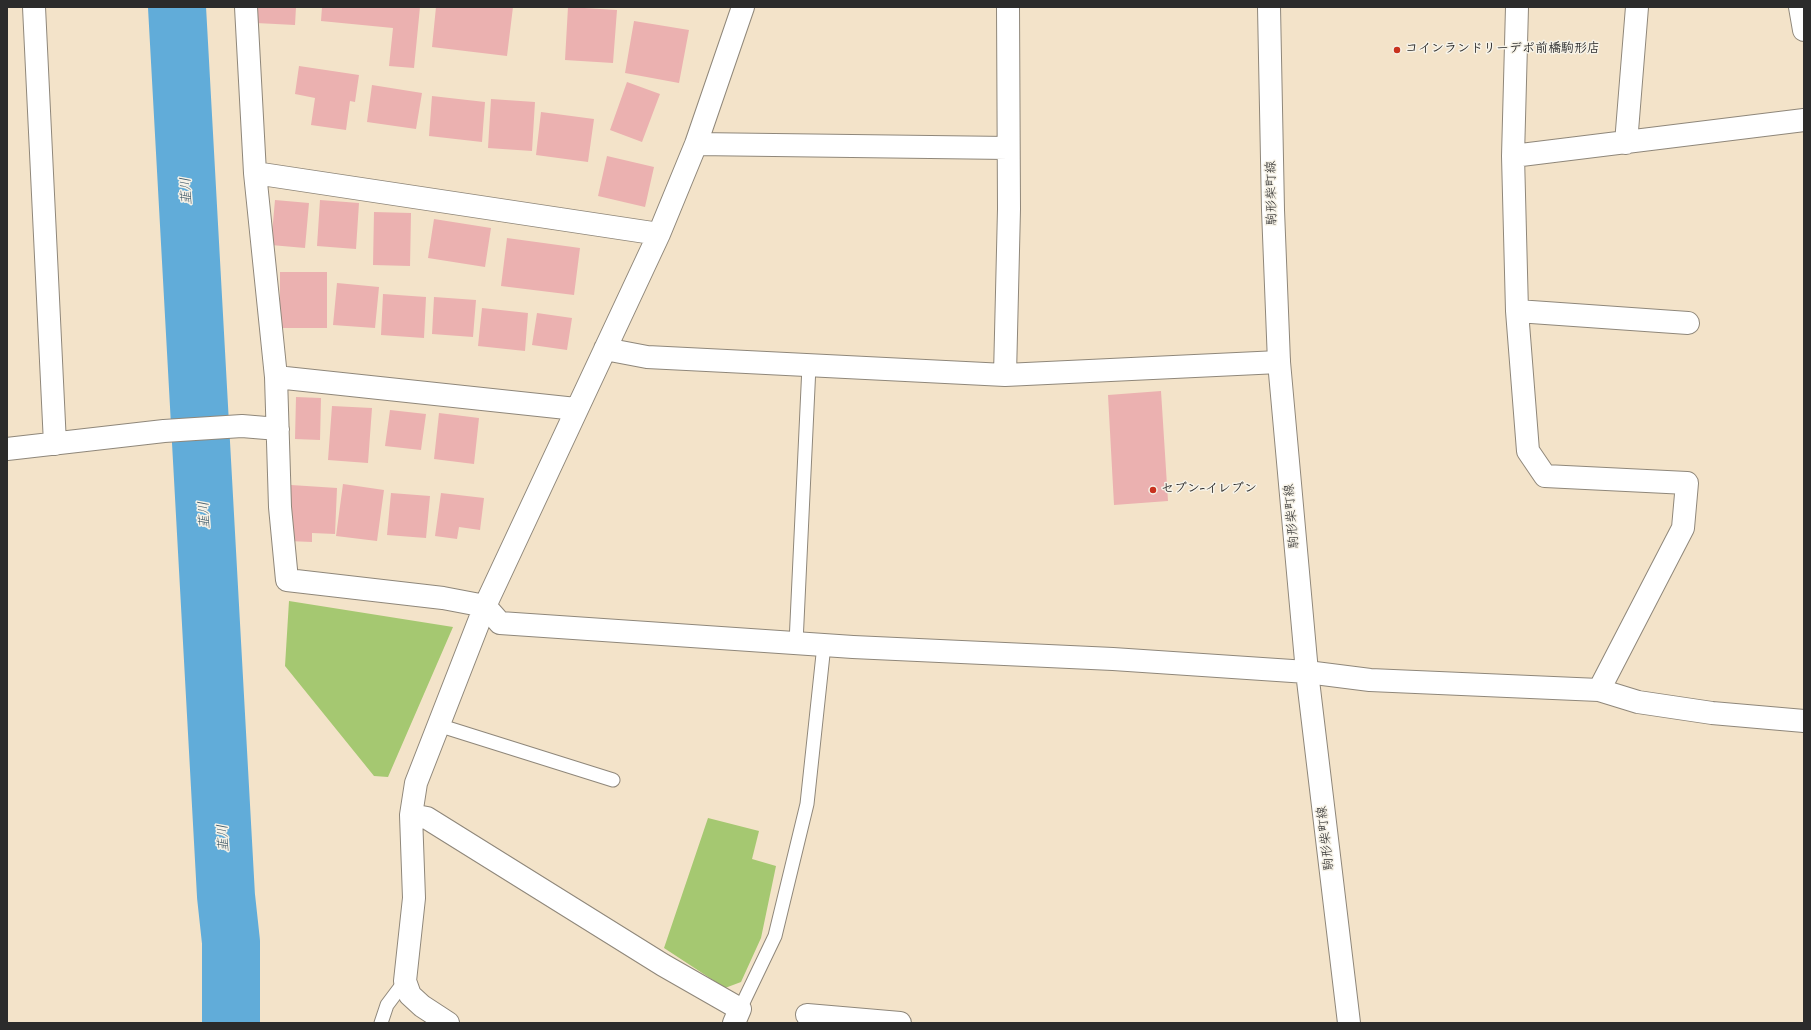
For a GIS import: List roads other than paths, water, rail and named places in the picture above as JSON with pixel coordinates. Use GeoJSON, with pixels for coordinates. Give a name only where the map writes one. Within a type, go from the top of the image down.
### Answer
{"type":"FeatureCollection","features":[{"type":"Feature","properties":{"kind":"street"},"geometry":{"type":"LineString","coordinates":[[34,7],[55,444]]}},
{"type":"Feature","properties":{"kind":"street"},"geometry":{"type":"LineString","coordinates":[[246,7],[255,173],[276,377],[280,507],[287,580],[443,598],[485,606],[500,623],[824,645],[1113,659],[1307,672],[1370,680],[1599,690],[1638,702],[1712,713],[1804,721]]}},
{"type":"Feature","properties":{"kind":"street"},"geometry":{"type":"LineString","coordinates":[[448,1023],[422,1006],[410,995],[406,981],[414,898],[411,815],[416,783],[485,606],[659,234],[696,144],[743,7]]}},
{"type":"Feature","properties":{"kind":"street"},"geometry":{"type":"LineString","coordinates":[[1005,375],[1009,209],[1008,7]]}},
{"type":"Feature","properties":{"kind":"street","name":"駒形柴町線"},"geometry":{"type":"LineString","coordinates":[[1269,7],[1273,210],[1279,362],[1307,672],[1349,1023]]}},
{"type":"Feature","properties":{"kind":"street"},"geometry":{"type":"LineString","coordinates":[[1517,7],[1513,156],[1517,311],[1528,451],[1545,476],[1687,483],[1683,528],[1599,690]]}},
{"type":"Feature","properties":{"kind":"street"},"geometry":{"type":"LineString","coordinates":[[1626,143],[1636,7]]}},
{"type":"Feature","properties":{"kind":"street"},"geometry":{"type":"LineString","coordinates":[[1800,7],[1804,30]]}},
{"type":"Feature","properties":{"kind":"street"},"geometry":{"type":"LineString","coordinates":[[1513,156],[1804,120]]}},
{"type":"Feature","properties":{"kind":"street"},"geometry":{"type":"LineString","coordinates":[[696,144],[1008,148]]}},
{"type":"Feature","properties":{"kind":"street"},"geometry":{"type":"LineString","coordinates":[[255,173],[659,234]]}},
{"type":"Feature","properties":{"kind":"street"},"geometry":{"type":"LineString","coordinates":[[1517,311],[1688,323]]}},
{"type":"Feature","properties":{"kind":"street"},"geometry":{"type":"LineString","coordinates":[[605,349],[647,357],[1005,375],[1279,362]]}},
{"type":"Feature","properties":{"kind":"street"},"geometry":{"type":"LineString","coordinates":[[276,377],[576,409]]}},
{"type":"Feature","properties":{"kind":"street"},"geometry":{"type":"LineString","coordinates":[[7,449],[164,431],[242,426],[278,429]]}},
{"type":"Feature","properties":{"kind":"street"},"geometry":{"type":"LineString","coordinates":[[411,815],[427,818],[663,965],[737,1016]]}},
{"type":"Feature","properties":{"kind":"street"},"geometry":{"type":"LineString","coordinates":[[807,1015],[900,1023]]}},
{"type":"Feature","properties":{"kind":"lane"},"geometry":{"type":"LineString","coordinates":[[796,643],[809,366]]}},
{"type":"Feature","properties":{"kind":"lane"},"geometry":{"type":"LineString","coordinates":[[737,1016],[775,936],[802,826],[812,772],[824,645]]}},
{"type":"Feature","properties":{"kind":"lane"},"geometry":{"type":"LineString","coordinates":[[438,725],[613,780]]}},
{"type":"Feature","properties":{"kind":"lane"},"geometry":{"type":"LineString","coordinates":[[381,1023],[387,1005],[406,981]]}},
{"type":"Feature","properties":{"kind":"waterway","name":"韮川"},"geometry":{"type":"LineString","coordinates":[[177,7],[226,896],[231,942],[231,1023]]}},
{"type":"Feature","properties":{"kind":"place","name":"コインランドリーデポ前橋駒形店"},"geometry":{"type":"Point","coordinates":[1397,50]}},
{"type":"Feature","properties":{"kind":"place","name":"セブン-イレブン"},"geometry":{"type":"Point","coordinates":[1153,490]}}]}
